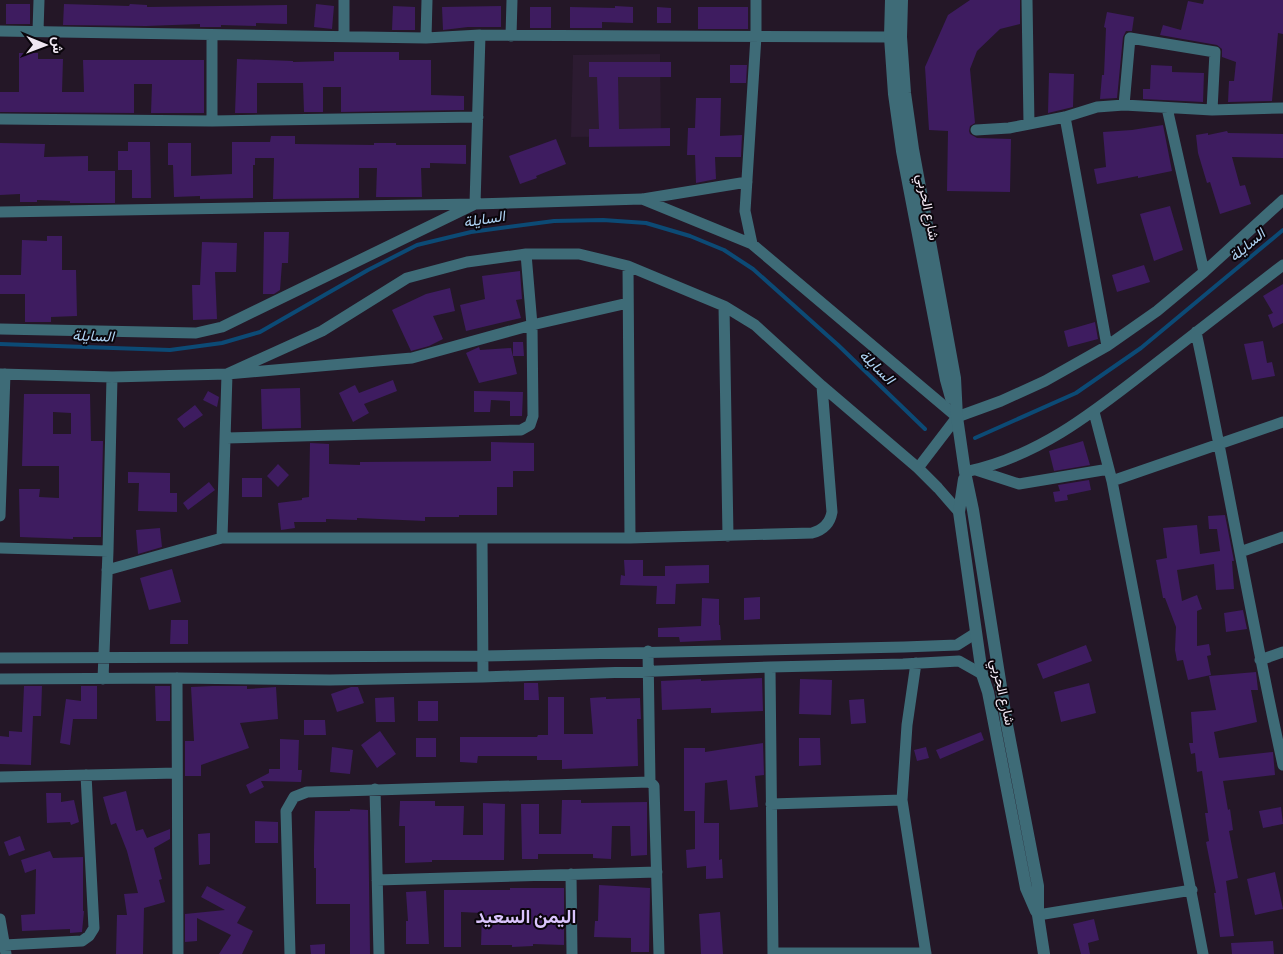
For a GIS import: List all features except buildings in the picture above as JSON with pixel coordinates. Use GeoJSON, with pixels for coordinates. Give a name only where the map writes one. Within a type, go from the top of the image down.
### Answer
{"type":"FeatureCollection","features":[{"type":"Feature","properties":{"kind":"street"},"geometry":{"type":"LineString","coordinates":[[38,31],[39,0]]}},
{"type":"Feature","properties":{"kind":"street"},"geometry":{"type":"LineString","coordinates":[[344,0],[344,36]]}},
{"type":"Feature","properties":{"kind":"street"},"geometry":{"type":"LineString","coordinates":[[426,38],[427,0]]}},
{"type":"Feature","properties":{"kind":"street"},"geometry":{"type":"LineString","coordinates":[[511,36],[512,0]]}},
{"type":"Feature","properties":{"kind":"street"},"geometry":{"type":"LineString","coordinates":[[752,244],[745,211],[756,36],[756,0]]}},
{"type":"Feature","properties":{"kind":"street","name":"شارع الحربي"},"geometry":{"type":"LineString","coordinates":[[891,0],[890,37],[894,94],[902,151],[946,380],[970,471],[974,510],[1006,725],[1038,886],[1038,915],[1044,954]]}},
{"type":"Feature","properties":{"kind":"street","name":"شارع الحربي"},"geometry":{"type":"LineString","coordinates":[[902,0],[901,37],[905,93],[913,149],[955,378],[957,417]]}},
{"type":"Feature","properties":{"kind":"street"},"geometry":{"type":"LineString","coordinates":[[1027,0],[1028,124]]}},
{"type":"Feature","properties":{"kind":"street"},"geometry":{"type":"LineString","coordinates":[[0,31],[426,38],[480,35],[890,37]]}},
{"type":"Feature","properties":{"kind":"street"},"geometry":{"type":"LineString","coordinates":[[212,35],[212,120]]}},
{"type":"Feature","properties":{"kind":"street"},"geometry":{"type":"LineString","coordinates":[[475,204],[480,35]]}},
{"type":"Feature","properties":{"kind":"street"},"geometry":{"type":"LineString","coordinates":[[1124,105],[1130,38],[1215,52],[1212,110]]}},
{"type":"Feature","properties":{"kind":"street"},"geometry":{"type":"LineString","coordinates":[[976,130],[1009,128],[1065,117],[1097,107],[1124,105],[1212,110],[1283,108]]}},
{"type":"Feature","properties":{"kind":"street"},"geometry":{"type":"LineString","coordinates":[[1167,108],[1204,272]]}},
{"type":"Feature","properties":{"kind":"street"},"geometry":{"type":"LineString","coordinates":[[0,119],[212,120],[478,117]]}},
{"type":"Feature","properties":{"kind":"street"},"geometry":{"type":"LineString","coordinates":[[1065,117],[1107,346]]}},
{"type":"Feature","properties":{"kind":"street"},"geometry":{"type":"LineString","coordinates":[[0,212],[642,200],[747,182]]}},
{"type":"Feature","properties":{"kind":"street"},"geometry":{"type":"LineString","coordinates":[[642,200],[752,244],[957,417]]}},
{"type":"Feature","properties":{"kind":"street"},"geometry":{"type":"LineString","coordinates":[[918,468],[957,417],[1023,391],[1066,370],[1107,346],[1157,311],[1204,272],[1283,200]]}},
{"type":"Feature","properties":{"kind":"street"},"geometry":{"type":"LineString","coordinates":[[0,328],[196,333],[222,328],[475,204]]}},
{"type":"Feature","properties":{"kind":"street"},"geometry":{"type":"LineString","coordinates":[[226,438],[521,430],[530,425],[533,416],[532,325],[526,254]]}},
{"type":"Feature","properties":{"kind":"street"},"geometry":{"type":"LineString","coordinates":[[227,374],[322,330],[407,278],[467,262],[526,254],[578,254],[628,266],[724,306],[755,325],[822,386],[918,468],[959,512]]}},
{"type":"Feature","properties":{"kind":"street"},"geometry":{"type":"LineString","coordinates":[[970,471],[1026,453],[1049,441],[1094,412],[1283,265]]}},
{"type":"Feature","properties":{"kind":"street"},"geometry":{"type":"LineString","coordinates":[[628,266],[630,538]]}},
{"type":"Feature","properties":{"kind":"street"},"geometry":{"type":"LineString","coordinates":[[0,516],[2,374],[112,378],[227,374],[412,358],[532,325],[628,303]]}},
{"type":"Feature","properties":{"kind":"street"},"geometry":{"type":"LineString","coordinates":[[724,306],[728,536]]}},
{"type":"Feature","properties":{"kind":"street"},"geometry":{"type":"LineString","coordinates":[[1196,332],[1220,444],[1260,660],[1283,765]]}},
{"type":"Feature","properties":{"kind":"street"},"geometry":{"type":"LineString","coordinates":[[222,538],[227,374]]}},
{"type":"Feature","properties":{"kind":"street"},"geometry":{"type":"LineString","coordinates":[[103,679],[112,378]]}},
{"type":"Feature","properties":{"kind":"street"},"geometry":{"type":"LineString","coordinates":[[107,570],[222,538],[630,538],[812,533],[826,527],[832,517],[822,386]]}},
{"type":"Feature","properties":{"kind":"street"},"geometry":{"type":"LineString","coordinates":[[1094,412],[1112,481],[1203,954]]}},
{"type":"Feature","properties":{"kind":"street"},"geometry":{"type":"LineString","coordinates":[[1112,481],[1283,422]]}},
{"type":"Feature","properties":{"kind":"street"},"geometry":{"type":"LineString","coordinates":[[970,471],[1019,484],[1109,469]]}},
{"type":"Feature","properties":{"kind":"street","name":"شارع الحربي"},"geometry":{"type":"LineString","coordinates":[[970,471],[959,512],[982,674],[990,701],[1026,888],[1038,915]]}},
{"type":"Feature","properties":{"kind":"street"},"geometry":{"type":"LineString","coordinates":[[1240,552],[1283,537]]}},
{"type":"Feature","properties":{"kind":"street"},"geometry":{"type":"LineString","coordinates":[[482,538],[484,677]]}},
{"type":"Feature","properties":{"kind":"street"},"geometry":{"type":"LineString","coordinates":[[0,548],[108,551]]}},
{"type":"Feature","properties":{"kind":"street"},"geometry":{"type":"LineString","coordinates":[[0,658],[484,656],[957,645],[976,633]]}},
{"type":"Feature","properties":{"kind":"street"},"geometry":{"type":"LineString","coordinates":[[957,645],[961,650],[959,661]]}},
{"type":"Feature","properties":{"kind":"street"},"geometry":{"type":"LineString","coordinates":[[648,651],[650,782],[654,786],[659,954]]}},
{"type":"Feature","properties":{"kind":"street"},"geometry":{"type":"LineString","coordinates":[[1260,660],[1283,652]]}},
{"type":"Feature","properties":{"kind":"street"},"geometry":{"type":"LineString","coordinates":[[0,679],[178,678],[330,680],[484,677],[959,661],[982,674]]}},
{"type":"Feature","properties":{"kind":"street"},"geometry":{"type":"LineString","coordinates":[[770,667],[773,954],[926,954],[902,800],[907,725],[916,663]]}},
{"type":"Feature","properties":{"kind":"street"},"geometry":{"type":"LineString","coordinates":[[178,678],[178,954]]}},
{"type":"Feature","properties":{"kind":"street"},"geometry":{"type":"LineString","coordinates":[[0,777],[177,773]]}},
{"type":"Feature","properties":{"kind":"street"},"geometry":{"type":"LineString","coordinates":[[0,919],[5,949],[82,941],[89,936],[94,928],[86,775]]}},
{"type":"Feature","properties":{"kind":"street"},"geometry":{"type":"LineString","coordinates":[[290,954],[286,811],[294,797],[307,792],[374,789],[650,782]]}},
{"type":"Feature","properties":{"kind":"street"},"geometry":{"type":"LineString","coordinates":[[374,789],[379,954]]}},
{"type":"Feature","properties":{"kind":"street"},"geometry":{"type":"LineString","coordinates":[[771,804],[902,800]]}},
{"type":"Feature","properties":{"kind":"street"},"geometry":{"type":"LineString","coordinates":[[377,880],[658,872]]}},
{"type":"Feature","properties":{"kind":"street"},"geometry":{"type":"LineString","coordinates":[[571,874],[572,954]]}},
{"type":"Feature","properties":{"kind":"street"},"geometry":{"type":"LineString","coordinates":[[1038,915],[1192,890]]}},
{"type":"Feature","properties":{"kind":"shaded area"},"geometry":{"type":"Polygon","coordinates":[[[660,54],[661,136],[571,137],[573,55],[660,54]]]}},
{"type":"Feature","properties":{"kind":"waterway","name":"السايلة"},"geometry":{"type":"LineString","coordinates":[[0,344],[170,350],[222,343],[260,332],[368,270],[417,245],[471,232],[554,221],[603,220],[646,223],[690,236],[724,250],[753,269],[838,345],[925,429]]}},
{"type":"Feature","properties":{"kind":"waterway","name":"السايلة"},"geometry":{"type":"LineString","coordinates":[[975,438],[1076,393],[1141,348],[1283,230]]}},
{"type":"Feature","properties":{"kind":"district","name":"اليمن السعيد"},"geometry":{"type":"Point","coordinates":[526,916]}}]}
